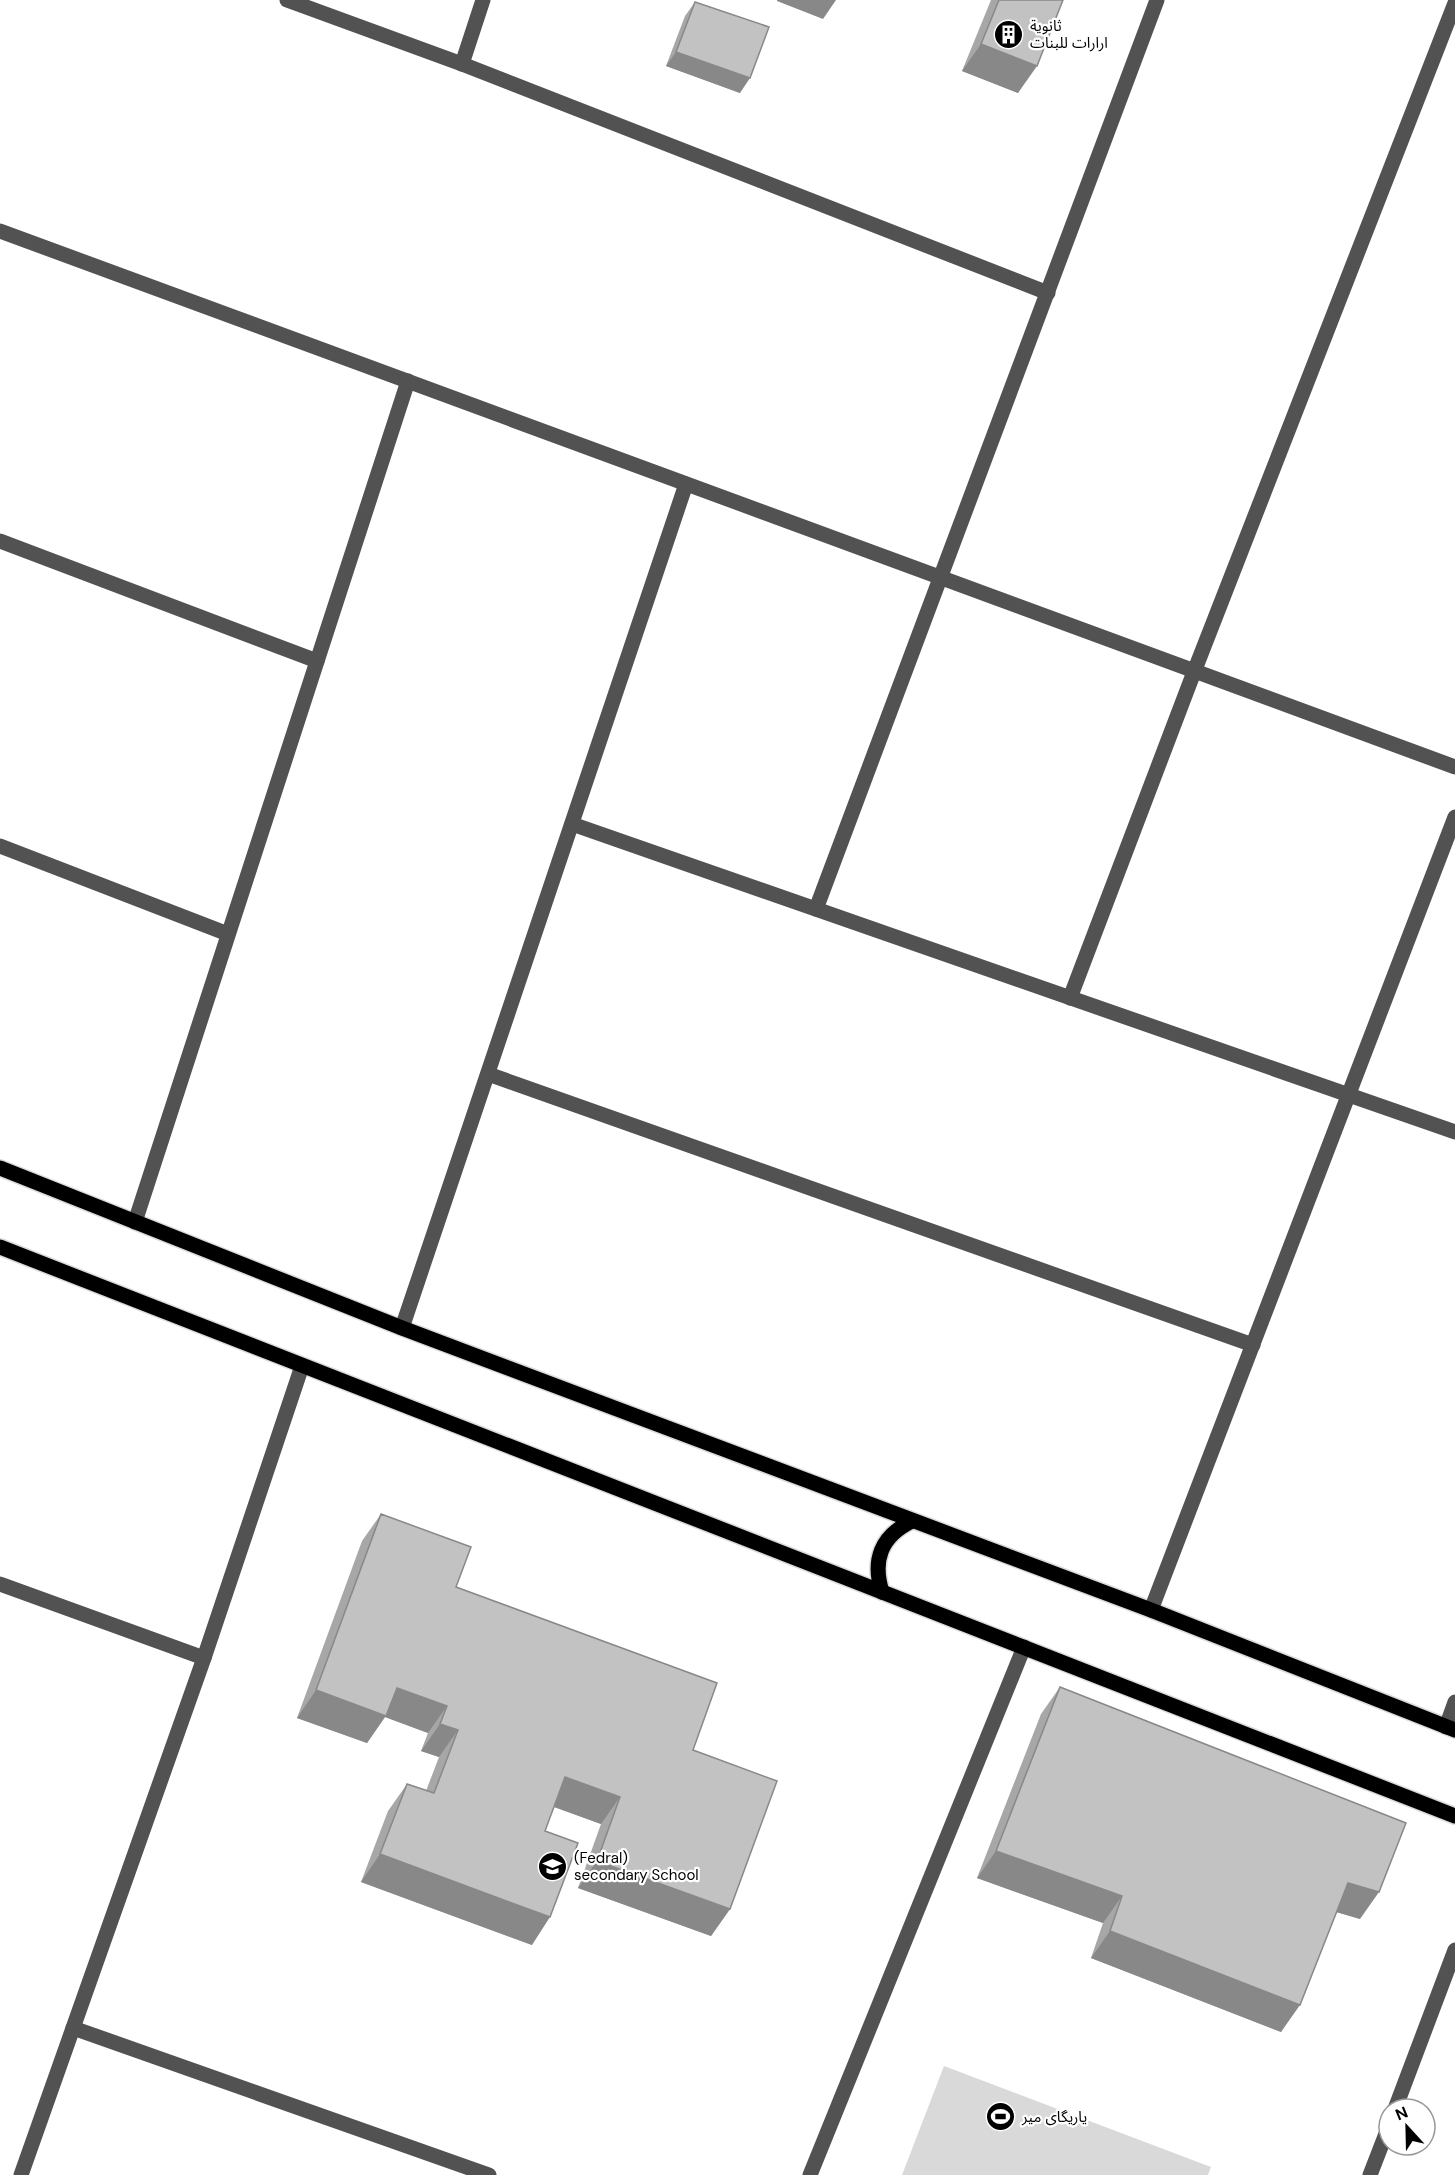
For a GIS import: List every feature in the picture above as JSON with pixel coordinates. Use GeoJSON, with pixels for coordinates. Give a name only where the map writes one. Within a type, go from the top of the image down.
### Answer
{"type":"FeatureCollection","features":[{"type":"Feature","properties":{"kind":"main road"},"geometry":{"type":"LineString","coordinates":[[0,1168],[402,1329],[1151,1611],[1451,1729]]}},
{"type":"Feature","properties":{"kind":"main road"},"geometry":{"type":"LineString","coordinates":[[0,1247],[1455,1816]]}},
{"type":"Feature","properties":{"kind":"main road"},"geometry":{"type":"LineString","coordinates":[[882,1592],[878,1578],[881,1550],[899,1527],[912,1521]]}},
{"type":"Feature","properties":{"kind":"street"},"geometry":{"type":"LineString","coordinates":[[286,0],[462,64],[1048,293]]}},
{"type":"Feature","properties":{"kind":"street"},"geometry":{"type":"LineString","coordinates":[[462,64],[483,0]]}},
{"type":"Feature","properties":{"kind":"street"},"geometry":{"type":"LineString","coordinates":[[816,909],[1157,0]]}},
{"type":"Feature","properties":{"kind":"street"},"geometry":{"type":"LineString","coordinates":[[1071,998],[1194,672],[1455,3]]}},
{"type":"Feature","properties":{"kind":"street"},"geometry":{"type":"LineString","coordinates":[[0,231],[1455,767]]}},
{"type":"Feature","properties":{"kind":"street"},"geometry":{"type":"LineString","coordinates":[[135,1222],[408,381]]}},
{"type":"Feature","properties":{"kind":"street"},"geometry":{"type":"LineString","coordinates":[[402,1329],[686,484]]}},
{"type":"Feature","properties":{"kind":"street"},"geometry":{"type":"LineString","coordinates":[[0,541],[317,661]]}},
{"type":"Feature","properties":{"kind":"street"},"geometry":{"type":"LineString","coordinates":[[1151,1611],[1455,817]]}},
{"type":"Feature","properties":{"kind":"street"},"geometry":{"type":"LineString","coordinates":[[572,824],[1455,1132]]}},
{"type":"Feature","properties":{"kind":"street"},"geometry":{"type":"LineString","coordinates":[[0,846],[228,934]]}},
{"type":"Feature","properties":{"kind":"street"},"geometry":{"type":"LineString","coordinates":[[488,1074],[1252,1345]]}},
{"type":"Feature","properties":{"kind":"street"},"geometry":{"type":"LineString","coordinates":[[21,2175],[204,1658],[302,1366]]}},
{"type":"Feature","properties":{"kind":"street"},"geometry":{"type":"LineString","coordinates":[[0,1584],[204,1658]]}},
{"type":"Feature","properties":{"kind":"street"},"geometry":{"type":"LineString","coordinates":[[810,2175],[1024,1647]]}},
{"type":"Feature","properties":{"kind":"street"},"geometry":{"type":"LineString","coordinates":[[1451,1729],[1455,1702]]}},
{"type":"Feature","properties":{"kind":"street"},"geometry":{"type":"LineString","coordinates":[[1400,2097],[1455,1950]]}},
{"type":"Feature","properties":{"kind":"street"},"geometry":{"type":"LineString","coordinates":[[73,2028],[489,2175]]}},
{"type":"Feature","properties":{"kind":"street"},"geometry":{"type":"LineString","coordinates":[[1370,2175],[1377,2157]]}},
{"type":"Feature","properties":{"kind":"shaded area","name":"یاریگای میر"},"geometry":{"type":"Polygon","coordinates":[[[944,2066],[1211,2167],[1208,2175],[902,2175],[944,2066]]]}},
{"type":"Feature","properties":{"kind":"building"},"geometry":{"type":"Polygon","coordinates":[[[999,0],[1063,0],[1037,66],[981,44],[999,0]]]}},
{"type":"Feature","properties":{"kind":"building"},"geometry":{"type":"Polygon","coordinates":[[[695,2],[769,27],[750,78],[676,52],[695,2]]]}},
{"type":"Feature","properties":{"kind":"building"},"geometry":{"type":"Polygon","coordinates":[[[381,1514],[471,1547],[456,1587],[717,1683],[693,1750],[777,1781],[730,1909],[597,1861],[620,1797],[565,1777],[545,1831],[578,1843],[550,1917],[380,1854],[407,1784],[434,1793],[458,1730],[440,1724],[447,1706],[397,1688],[386,1716],[316,1690],[381,1514]]]}},
{"type":"Feature","properties":{"kind":"building"},"geometry":{"type":"Polygon","coordinates":[[[1060,1687],[1406,1823],[1379,1892],[1348,1883],[1300,2005],[1110,1931],[1122,1896],[996,1851],[1060,1687]]]}},
{"type":"Feature","properties":{"kind":"place","name":"ثانوية ارارات للبنات"},"geometry":{"type":"Point","coordinates":[1009,35]}},
{"type":"Feature","properties":{"kind":"place","name":"(Fedral) secondary School"},"geometry":{"type":"Point","coordinates":[553,1867]}},
{"type":"Feature","properties":{"kind":"place","name":"یاریگای میر"},"geometry":{"type":"Point","coordinates":[1001,2117]}}]}
